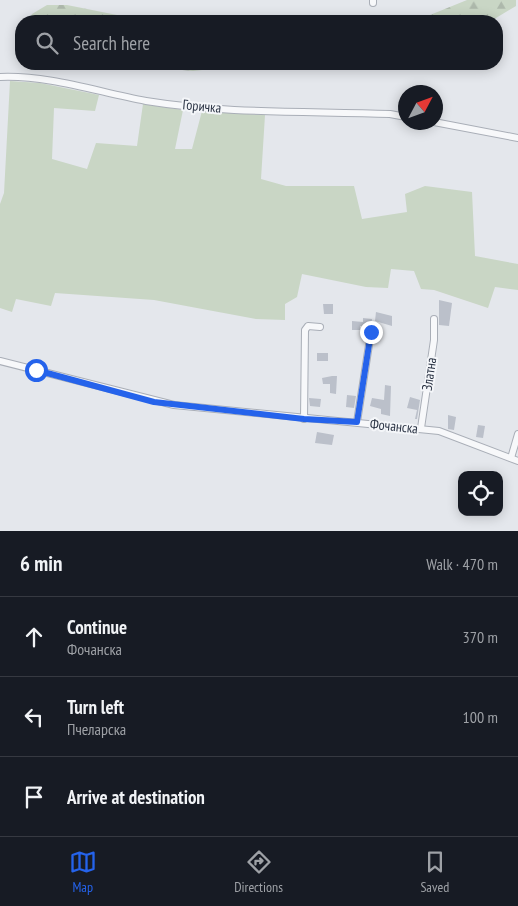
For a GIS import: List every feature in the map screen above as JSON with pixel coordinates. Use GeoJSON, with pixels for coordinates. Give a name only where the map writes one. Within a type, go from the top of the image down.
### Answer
{"type":"FeatureCollection","features":[{"type":"Feature","properties":{"kind":"street","name":"Горичка"},"geometry":{"type":"LineString","coordinates":[[0,77],[30,77],[146,100],[195,106],[398,116]]}},
{"type":"Feature","properties":{"kind":"street"},"geometry":{"type":"LineString","coordinates":[[443,124],[518,138]]}},
{"type":"Feature","properties":{"kind":"street","name":"Златна"},"geometry":{"type":"LineString","coordinates":[[421,428],[434,319]]}},
{"type":"Feature","properties":{"kind":"street"},"geometry":{"type":"LineString","coordinates":[[304,419],[305,330],[308,326],[320,327]]}},
{"type":"Feature","properties":{"kind":"street"},"geometry":{"type":"LineString","coordinates":[[357,422],[371,332]]}},
{"type":"Feature","properties":{"kind":"street","name":"Фочанска"},"geometry":{"type":"LineString","coordinates":[[0,361],[91,383],[154,402],[304,419],[421,428],[458,437],[518,462]]}},
{"type":"Feature","properties":{"kind":"street"},"geometry":{"type":"LineString","coordinates":[[511,458],[518,434]]}},
{"type":"Feature","properties":{"kind":"green space"},"geometry":{"type":"Polygon","coordinates":[[[467,0],[516,0],[516,6],[501,15],[430,15],[467,0]]]}},
{"type":"Feature","properties":{"kind":"green space"},"geometry":{"type":"Polygon","coordinates":[[[47,5],[67,5],[117,15],[32,15],[47,5]]]}},
{"type":"Feature","properties":{"kind":"green space"},"geometry":{"type":"Polygon","coordinates":[[[10,81],[40,83],[99,95],[95,111],[54,108],[52,159],[87,169],[96,143],[137,146],[143,104],[183,110],[175,149],[192,149],[202,111],[265,115],[261,179],[286,186],[354,186],[362,219],[407,212],[405,194],[425,186],[472,192],[475,256],[518,264],[518,290],[495,287],[488,308],[434,290],[421,289],[414,271],[391,269],[388,288],[366,287],[302,274],[297,297],[285,304],[285,320],[256,319],[154,300],[55,293],[51,306],[16,299],[12,312],[0,308],[0,204],[4,193],[10,81]]]}},
{"type":"Feature","properties":{"kind":"building"},"geometry":{"type":"Polygon","coordinates":[[[439,300],[452,303],[449,326],[439,325],[439,300]]]}},
{"type":"Feature","properties":{"kind":"building"},"geometry":{"type":"Polygon","coordinates":[[[323,304],[333,304],[333,314],[324,314],[323,304]]]}},
{"type":"Feature","properties":{"kind":"building"},"geometry":{"type":"Polygon","coordinates":[[[376,312],[392,316],[392,326],[375,321],[376,312]]]}},
{"type":"Feature","properties":{"kind":"building"},"geometry":{"type":"Polygon","coordinates":[[[363,318],[372,319],[371,327],[360,326],[360,330],[352,330],[352,321],[363,322],[363,318]]]}},
{"type":"Feature","properties":{"kind":"building"},"geometry":{"type":"Polygon","coordinates":[[[317,353],[328,353],[328,361],[317,361],[317,353]]]}},
{"type":"Feature","properties":{"kind":"building"},"geometry":{"type":"Polygon","coordinates":[[[337,376],[336,394],[330,393],[330,384],[323,384],[322,378],[337,376]]]}},
{"type":"Feature","properties":{"kind":"building"},"geometry":{"type":"Polygon","coordinates":[[[385,385],[391,386],[390,416],[381,414],[381,409],[370,406],[372,398],[384,400],[385,385]]]}},
{"type":"Feature","properties":{"kind":"building"},"geometry":{"type":"Polygon","coordinates":[[[347,395],[356,396],[354,408],[346,407],[347,395]]]}},
{"type":"Feature","properties":{"kind":"building"},"geometry":{"type":"Polygon","coordinates":[[[410,397],[420,400],[417,419],[415,419],[417,410],[407,408],[410,397]]]}},
{"type":"Feature","properties":{"kind":"building"},"geometry":{"type":"Polygon","coordinates":[[[309,398],[321,399],[320,407],[310,406],[309,398]]]}},
{"type":"Feature","properties":{"kind":"building"},"geometry":{"type":"Polygon","coordinates":[[[448,415],[456,417],[454,430],[448,429],[448,415]]]}},
{"type":"Feature","properties":{"kind":"building"},"geometry":{"type":"Polygon","coordinates":[[[478,425],[485,426],[483,438],[476,437],[478,425]]]}},
{"type":"Feature","properties":{"kind":"building"},"geometry":{"type":"Polygon","coordinates":[[[317,432],[334,435],[332,445],[315,443],[317,432]]]}},
{"type":"Feature","properties":{"kind":"route"},"geometry":{"type":"LineString","coordinates":[[36,370],[91,383],[154,402],[304,419],[357,422],[371,332]]}}]}
